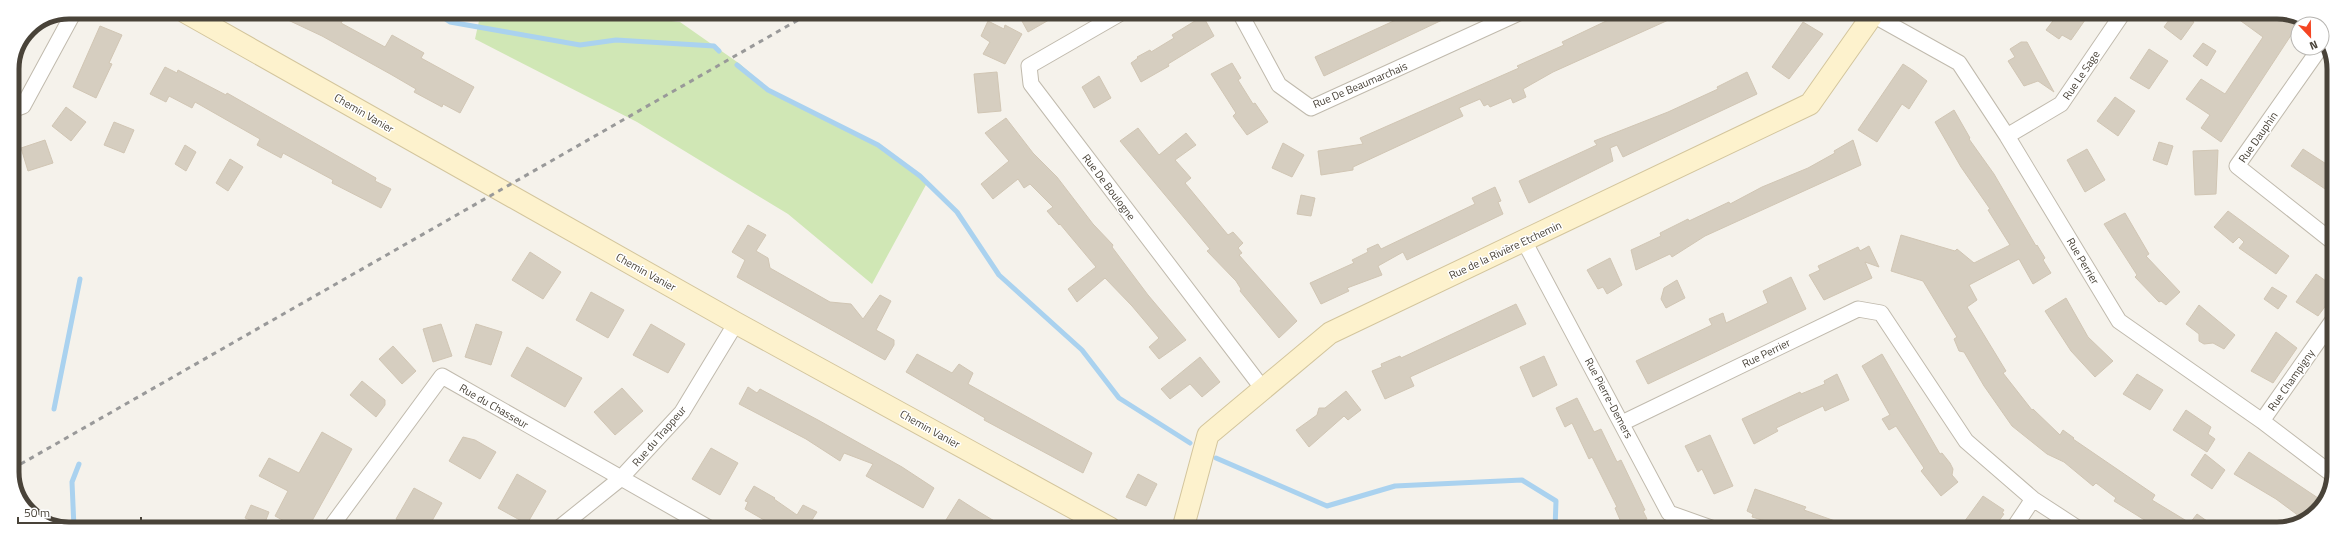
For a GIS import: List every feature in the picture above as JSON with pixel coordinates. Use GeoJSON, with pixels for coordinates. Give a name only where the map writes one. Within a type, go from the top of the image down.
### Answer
{"type":"FeatureCollection","features":[{"type":"Feature","properties":{"kind":"street"},"geometry":{"type":"LineString","coordinates":[[19,107],[23,106],[70,19]]}},
{"type":"Feature","properties":{"kind":"street","name":"Chemin Vanier"},"geometry":{"type":"LineString","coordinates":[[197,19],[736,323],[1099,522]]}},
{"type":"Feature","properties":{"kind":"street","name":"Rue De Boulogne"},"geometry":{"type":"LineString","coordinates":[[1109,19],[1029,66],[1031,84],[1263,389]]}},
{"type":"Feature","properties":{"kind":"street","name":"Rue De Beaumarchais"},"geometry":{"type":"LineString","coordinates":[[1243,19],[1279,85],[1311,108],[1506,19]]}},
{"type":"Feature","properties":{"kind":"street","name":"Rue de la Rivière Etchemin"},"geometry":{"type":"LineString","coordinates":[[1185,522],[1208,435],[1330,333],[1810,104],[1870,19]]}},
{"type":"Feature","properties":{"kind":"street","name":"Rue Perrier"},"geometry":{"type":"LineString","coordinates":[[1882,19],[1959,63],[2007,136],[2119,321],[2262,421],[2327,470]]}},
{"type":"Feature","properties":{"kind":"street","name":"Rue Le Sage"},"geometry":{"type":"LineString","coordinates":[[2007,136],[2061,104],[2119,19]]}},
{"type":"Feature","properties":{"kind":"street","name":"Rue Dauphin"},"geometry":{"type":"LineString","coordinates":[[2314,56],[2237,166],[2327,237]]}},
{"type":"Feature","properties":{"kind":"street","name":"Rue Pierre-Demers"},"geometry":{"type":"LineString","coordinates":[[1524,241],[1669,513],[1694,522]]}},
{"type":"Feature","properties":{"kind":"street","name":"Rue Perrier"},"geometry":{"type":"LineString","coordinates":[[1622,423],[1858,308],[1881,313],[1966,441],[2032,498],[2068,522]]}},
{"type":"Feature","properties":{"kind":"street","name":"Rue du Trappeur"},"geometry":{"type":"LineString","coordinates":[[566,522],[620,479],[682,412],[736,323]]}},
{"type":"Feature","properties":{"kind":"street","name":"Rue Champigny"},"geometry":{"type":"LineString","coordinates":[[2262,421],[2327,329]]}},
{"type":"Feature","properties":{"kind":"street","name":"Rue du Chasseur"},"geometry":{"type":"LineString","coordinates":[[334,522],[442,376],[620,479],[698,522]]}},
{"type":"Feature","properties":{"kind":"street"},"geometry":{"type":"LineString","coordinates":[[2017,522],[2032,498]]}},
{"type":"Feature","properties":{"kind":"green space"},"geometry":{"type":"Polygon","coordinates":[[[479,19],[655,19],[680,22],[740,64],[768,90],[878,145],[927,183],[872,284],[788,214],[637,122],[475,39],[479,19]]]}},
{"type":"Feature","properties":{"kind":"building"},"geometry":{"type":"Polygon","coordinates":[[[286,19],[344,19],[341,23],[385,47],[392,35],[424,53],[421,58],[474,87],[460,113],[443,104],[442,107],[414,92],[416,89],[322,36],[286,19]]]}},
{"type":"Feature","properties":{"kind":"building"},"geometry":{"type":"Polygon","coordinates":[[[1021,19],[1051,19],[1028,32],[1021,19]]]}},
{"type":"Feature","properties":{"kind":"building"},"geometry":{"type":"Polygon","coordinates":[[[1198,19],[1205,19],[1214,36],[1168,64],[1169,66],[1141,82],[1131,63],[1138,58],[1137,57],[1150,50],[1151,52],[1174,38],[1172,35],[1198,19]]]}},
{"type":"Feature","properties":{"kind":"building"},"geometry":{"type":"Polygon","coordinates":[[[1398,19],[1444,19],[1324,76],[1315,57],[1398,19]]]}},
{"type":"Feature","properties":{"kind":"building"},"geometry":{"type":"Polygon","coordinates":[[[1610,19],[1671,19],[1553,72],[1523,89],[1526,97],[1513,103],[1511,98],[1490,107],[1488,104],[1484,106],[1480,99],[1459,108],[1463,116],[1353,167],[1353,170],[1321,175],[1318,151],[1363,144],[1360,138],[1519,68],[1517,66],[1564,45],[1562,42],[1610,19]]]}},
{"type":"Feature","properties":{"kind":"building"},"geometry":{"type":"Polygon","coordinates":[[[2054,19],[2086,19],[2071,40],[2062,35],[2059,39],[2046,30],[2054,19]]]}},
{"type":"Feature","properties":{"kind":"building"},"geometry":{"type":"Polygon","coordinates":[[[2170,19],[2190,19],[2194,22],[2181,40],[2164,27],[2170,19]]]}},
{"type":"Feature","properties":{"kind":"building"},"geometry":{"type":"Polygon","coordinates":[[[2238,19],[2277,19],[2290,21],[2290,37],[2221,142],[2201,128],[2210,115],[2186,99],[2201,79],[2225,94],[2263,37],[2238,19]]]}},
{"type":"Feature","properties":{"kind":"building"},"geometry":{"type":"Polygon","coordinates":[[[988,21],[1004,29],[1005,25],[1022,34],[1005,64],[983,54],[990,42],[981,36],[988,21]]]}},
{"type":"Feature","properties":{"kind":"building"},"geometry":{"type":"Polygon","coordinates":[[[1803,22],[1823,34],[1789,79],[1772,67],[1803,22]]]}},
{"type":"Feature","properties":{"kind":"building"},"geometry":{"type":"Polygon","coordinates":[[[100,26],[122,35],[109,63],[112,64],[96,98],[73,87],[100,26]]]}},
{"type":"Feature","properties":{"kind":"building"},"geometry":{"type":"Polygon","coordinates":[[[2021,42],[2027,42],[2054,92],[2038,81],[2024,86],[2008,61],[2015,57],[2010,49],[2021,42]]]}},
{"type":"Feature","properties":{"kind":"building"},"geometry":{"type":"Polygon","coordinates":[[[2203,43],[2216,51],[2207,66],[2193,56],[2203,43]]]}},
{"type":"Feature","properties":{"kind":"building"},"geometry":{"type":"Polygon","coordinates":[[[2149,49],[2168,61],[2149,89],[2130,78],[2149,49]]]}},
{"type":"Feature","properties":{"kind":"building"},"geometry":{"type":"Polygon","coordinates":[[[1232,63],[1241,78],[1238,80],[1253,104],[1255,103],[1268,122],[1247,135],[1233,116],[1236,113],[1211,74],[1232,63]]]}},
{"type":"Feature","properties":{"kind":"building"},"geometry":{"type":"Polygon","coordinates":[[[1903,64],[1927,81],[1909,109],[1902,104],[1877,142],[1858,130],[1903,64]]]}},
{"type":"Feature","properties":{"kind":"building"},"geometry":{"type":"Polygon","coordinates":[[[165,67],[177,73],[178,70],[226,95],[227,93],[376,178],[375,181],[391,189],[381,208],[332,183],[333,180],[283,153],[281,158],[257,145],[260,139],[195,102],[192,108],[169,96],[166,102],[150,94],[165,67]]]}},
{"type":"Feature","properties":{"kind":"building"},"geometry":{"type":"Polygon","coordinates":[[[997,72],[1001,111],[978,113],[974,74],[997,72]]]}},
{"type":"Feature","properties":{"kind":"building"},"geometry":{"type":"Polygon","coordinates":[[[1747,72],[1757,94],[1623,157],[1617,145],[1610,148],[1613,161],[1529,203],[1519,181],[1597,145],[1594,141],[1668,112],[1718,89],[1717,87],[1747,72]]]}},
{"type":"Feature","properties":{"kind":"building"},"geometry":{"type":"Polygon","coordinates":[[[1099,76],[1111,98],[1094,108],[1082,87],[1099,76]]]}},
{"type":"Feature","properties":{"kind":"building"},"geometry":{"type":"Polygon","coordinates":[[[2115,97],[2135,111],[2118,136],[2097,121],[2115,97]]]}},
{"type":"Feature","properties":{"kind":"building"},"geometry":{"type":"Polygon","coordinates":[[[66,107],[86,122],[71,141],[52,126],[66,107]]]}},
{"type":"Feature","properties":{"kind":"building"},"geometry":{"type":"Polygon","coordinates":[[[1954,110],[1970,138],[1969,139],[1994,174],[2036,246],[2037,245],[2045,258],[2043,260],[2051,273],[2033,284],[2019,259],[1969,285],[1977,300],[1967,307],[2006,371],[2003,373],[2032,410],[2033,409],[2060,435],[2063,430],[2074,438],[2073,439],[2155,495],[2152,500],[2188,522],[2148,522],[2114,501],[2116,498],[2096,483],[2093,486],[2064,462],[2047,454],[2012,426],[1984,386],[1964,352],[1959,351],[1954,339],[1957,337],[1923,281],[1891,271],[1901,235],[1955,251],[1957,249],[1974,263],[2010,245],[1988,210],[1990,209],[1961,167],[1935,122],[1954,110]]]}},
{"type":"Feature","properties":{"kind":"building"},"geometry":{"type":"Polygon","coordinates":[[[1006,118],[1033,153],[1057,177],[1093,224],[1113,245],[1112,247],[1148,295],[1186,340],[1159,359],[1149,347],[1159,338],[1132,306],[1105,278],[1077,302],[1068,289],[1096,267],[1060,224],[1059,225],[1047,211],[1053,207],[1030,184],[1024,188],[1018,179],[993,199],[981,184],[1009,161],[985,133],[1006,118]]]}},
{"type":"Feature","properties":{"kind":"building"},"geometry":{"type":"Polygon","coordinates":[[[114,122],[134,130],[124,153],[104,145],[114,122]]]}},
{"type":"Feature","properties":{"kind":"building"},"geometry":{"type":"Polygon","coordinates":[[[1138,128],[1159,155],[1186,133],[1196,145],[1175,160],[1191,178],[1185,183],[1228,235],[1233,232],[1243,243],[1238,248],[1242,253],[1239,255],[1297,321],[1279,338],[1240,291],[1241,289],[1236,281],[1207,251],[1210,249],[1120,141],[1138,128]]]}},
{"type":"Feature","properties":{"kind":"building"},"geometry":{"type":"Polygon","coordinates":[[[45,140],[53,163],[28,171],[21,148],[45,140]]]}},
{"type":"Feature","properties":{"kind":"building"},"geometry":{"type":"Polygon","coordinates":[[[1853,140],[1861,165],[1705,236],[1672,257],[1670,254],[1636,270],[1631,250],[1661,236],[1660,233],[1688,219],[1689,221],[1729,202],[1730,204],[1762,187],[1808,168],[1835,153],[1834,151],[1853,140]]]}},
{"type":"Feature","properties":{"kind":"building"},"geometry":{"type":"Polygon","coordinates":[[[2159,142],[2173,146],[2167,165],[2153,160],[2159,142]]]}},
{"type":"Feature","properties":{"kind":"building"},"geometry":{"type":"Polygon","coordinates":[[[1283,143],[1304,155],[1292,177],[1272,168],[1283,143]]]}},
{"type":"Feature","properties":{"kind":"building"},"geometry":{"type":"Polygon","coordinates":[[[185,145],[196,152],[186,171],[175,164],[185,145]]]}},
{"type":"Feature","properties":{"kind":"building"},"geometry":{"type":"Polygon","coordinates":[[[2087,149],[2105,180],[2085,192],[2067,160],[2087,149]]]}},
{"type":"Feature","properties":{"kind":"building"},"geometry":{"type":"Polygon","coordinates":[[[2303,149],[2327,164],[2327,190],[2291,166],[2303,149]]]}},
{"type":"Feature","properties":{"kind":"building"},"geometry":{"type":"Polygon","coordinates":[[[2218,150],[2216,194],[2195,195],[2193,151],[2218,150]]]}},
{"type":"Feature","properties":{"kind":"building"},"geometry":{"type":"Polygon","coordinates":[[[230,159],[243,167],[228,191],[216,183],[230,159]]]}},
{"type":"Feature","properties":{"kind":"building"},"geometry":{"type":"Polygon","coordinates":[[[1495,187],[1501,201],[1498,202],[1503,214],[1407,260],[1403,252],[1378,266],[1382,275],[1347,288],[1349,291],[1321,304],[1310,283],[1354,263],[1352,260],[1368,252],[1367,249],[1378,244],[1381,249],[1475,204],[1472,198],[1495,187]]]}},
{"type":"Feature","properties":{"kind":"building"},"geometry":{"type":"Polygon","coordinates":[[[1301,195],[1315,198],[1311,216],[1297,214],[1301,195]]]}},
{"type":"Feature","properties":{"kind":"building"},"geometry":{"type":"Polygon","coordinates":[[[2228,211],[2289,256],[2276,274],[2239,248],[2244,242],[2239,237],[2233,243],[2214,227],[2228,211]]]}},
{"type":"Feature","properties":{"kind":"building"},"geometry":{"type":"Polygon","coordinates":[[[2125,213],[2149,254],[2146,256],[2180,292],[2166,305],[2161,301],[2159,302],[2135,277],[2137,275],[2104,224],[2125,213]]]}},
{"type":"Feature","properties":{"kind":"building"},"geometry":{"type":"Polygon","coordinates":[[[748,225],[766,235],[756,251],[768,258],[770,268],[830,302],[851,304],[863,319],[880,295],[891,301],[876,330],[894,340],[894,345],[885,360],[737,277],[745,260],[732,252],[748,225]]]}},
{"type":"Feature","properties":{"kind":"building"},"geometry":{"type":"Polygon","coordinates":[[[1869,246],[1879,267],[1865,262],[1872,278],[1824,300],[1809,275],[1820,270],[1818,266],[1858,247],[1860,251],[1869,246]]]}},
{"type":"Feature","properties":{"kind":"building"},"geometry":{"type":"Polygon","coordinates":[[[530,252],[561,272],[543,299],[512,280],[530,252]]]}},
{"type":"Feature","properties":{"kind":"building"},"geometry":{"type":"Polygon","coordinates":[[[1610,258],[1622,285],[1607,294],[1603,287],[1598,289],[1587,270],[1610,258]]]}},
{"type":"Feature","properties":{"kind":"building"},"geometry":{"type":"Polygon","coordinates":[[[2316,274],[2327,282],[2327,304],[2318,316],[2296,302],[2316,274]]]}},
{"type":"Feature","properties":{"kind":"building"},"geometry":{"type":"Polygon","coordinates":[[[1791,277],[1806,309],[1648,384],[1636,361],[1712,325],[1709,319],[1723,313],[1726,323],[1768,303],[1763,291],[1791,277]]]}},
{"type":"Feature","properties":{"kind":"building"},"geometry":{"type":"Polygon","coordinates":[[[1677,280],[1685,298],[1666,308],[1661,299],[1664,288],[1677,280]]]}},
{"type":"Feature","properties":{"kind":"building"},"geometry":{"type":"Polygon","coordinates":[[[2272,287],[2287,296],[2278,309],[2264,299],[2272,287]]]}},
{"type":"Feature","properties":{"kind":"building"},"geometry":{"type":"Polygon","coordinates":[[[591,292],[624,310],[608,338],[576,320],[591,292]]]}},
{"type":"Feature","properties":{"kind":"building"},"geometry":{"type":"Polygon","coordinates":[[[2066,298],[2088,337],[2113,361],[2095,377],[2071,351],[2045,311],[2066,298]]]}},
{"type":"Feature","properties":{"kind":"building"},"geometry":{"type":"Polygon","coordinates":[[[1516,304],[1526,324],[1410,377],[1414,386],[1385,399],[1372,371],[1382,367],[1381,364],[1400,356],[1401,358],[1516,304]]]}},
{"type":"Feature","properties":{"kind":"building"},"geometry":{"type":"Polygon","coordinates":[[[2199,305],[2235,335],[2224,349],[2213,343],[2204,344],[2199,341],[2199,334],[2186,324],[2199,305]]]}},
{"type":"Feature","properties":{"kind":"building"},"geometry":{"type":"Polygon","coordinates":[[[441,324],[452,356],[433,362],[423,329],[441,324]]]}},
{"type":"Feature","properties":{"kind":"building"},"geometry":{"type":"Polygon","coordinates":[[[476,324],[502,332],[491,365],[465,357],[476,324]]]}},
{"type":"Feature","properties":{"kind":"building"},"geometry":{"type":"Polygon","coordinates":[[[651,324],[685,344],[668,373],[633,355],[651,324]]]}},
{"type":"Feature","properties":{"kind":"building"},"geometry":{"type":"Polygon","coordinates":[[[2276,332],[2297,348],[2273,383],[2251,371],[2276,332]]]}},
{"type":"Feature","properties":{"kind":"building"},"geometry":{"type":"Polygon","coordinates":[[[393,346],[416,371],[402,384],[379,359],[393,346]]]}},
{"type":"Feature","properties":{"kind":"building"},"geometry":{"type":"Polygon","coordinates":[[[527,347],[582,378],[565,407],[511,376],[527,347]]]}},
{"type":"Feature","properties":{"kind":"building"},"geometry":{"type":"Polygon","coordinates":[[[917,354],[952,373],[959,364],[973,373],[968,384],[1092,453],[1083,473],[984,420],[985,418],[906,372],[917,354]]]}},
{"type":"Feature","properties":{"kind":"building"},"geometry":{"type":"Polygon","coordinates":[[[1882,354],[1940,454],[1942,453],[1953,469],[1952,475],[1958,482],[1941,496],[1921,471],[1924,468],[1896,426],[1889,430],[1882,419],[1890,415],[1862,366],[1882,354]]]}},
{"type":"Feature","properties":{"kind":"building"},"geometry":{"type":"Polygon","coordinates":[[[1544,356],[1557,385],[1533,397],[1520,367],[1544,356]]]}},
{"type":"Feature","properties":{"kind":"building"},"geometry":{"type":"Polygon","coordinates":[[[1200,357],[1220,382],[1202,397],[1190,384],[1170,399],[1161,389],[1200,357]]]}},
{"type":"Feature","properties":{"kind":"building"},"geometry":{"type":"Polygon","coordinates":[[[1837,374],[1849,400],[1825,411],[1823,406],[1776,428],[1778,431],[1754,444],[1742,419],[1800,392],[1801,394],[1825,384],[1824,381],[1837,374]]]}},
{"type":"Feature","properties":{"kind":"building"},"geometry":{"type":"Polygon","coordinates":[[[2137,374],[2163,390],[2150,410],[2123,394],[2137,374]]]}},
{"type":"Feature","properties":{"kind":"building"},"geometry":{"type":"Polygon","coordinates":[[[362,381],[385,400],[385,405],[376,417],[350,395],[362,381]]]}},
{"type":"Feature","properties":{"kind":"building"},"geometry":{"type":"Polygon","coordinates":[[[748,387],[757,393],[760,389],[818,420],[902,467],[934,488],[923,508],[866,476],[873,464],[844,453],[840,461],[806,439],[739,404],[748,387]]]}},
{"type":"Feature","properties":{"kind":"building"},"geometry":{"type":"Polygon","coordinates":[[[622,388],[643,411],[615,435],[594,412],[622,388]]]}},
{"type":"Feature","properties":{"kind":"building"},"geometry":{"type":"Polygon","coordinates":[[[1346,391],[1361,410],[1348,420],[1344,416],[1309,447],[1296,430],[1317,415],[1319,408],[1325,408],[1346,391]]]}},
{"type":"Feature","properties":{"kind":"building"},"geometry":{"type":"Polygon","coordinates":[[[1577,398],[1594,432],[1601,429],[1617,462],[1621,460],[1645,510],[1643,511],[1647,519],[1640,522],[1621,522],[1615,508],[1617,507],[1592,457],[1589,459],[1572,423],[1565,427],[1556,408],[1577,398]]]}},
{"type":"Feature","properties":{"kind":"building"},"geometry":{"type":"Polygon","coordinates":[[[2186,410],[2211,427],[2208,434],[2215,439],[2207,452],[2173,430],[2186,410]]]}},
{"type":"Feature","properties":{"kind":"building"},"geometry":{"type":"Polygon","coordinates":[[[322,432],[352,449],[311,522],[286,522],[275,516],[288,491],[259,476],[269,458],[299,473],[322,432]]]}},
{"type":"Feature","properties":{"kind":"building"},"geometry":{"type":"Polygon","coordinates":[[[1710,435],[1733,486],[1714,494],[1702,469],[1698,472],[1685,446],[1710,435]]]}},
{"type":"Feature","properties":{"kind":"building"},"geometry":{"type":"Polygon","coordinates":[[[463,437],[475,440],[496,452],[480,479],[449,461],[463,437]]]}},
{"type":"Feature","properties":{"kind":"building"},"geometry":{"type":"Polygon","coordinates":[[[711,448],[738,463],[720,495],[692,479],[711,448]]]}},
{"type":"Feature","properties":{"kind":"building"},"geometry":{"type":"Polygon","coordinates":[[[2249,452],[2318,498],[2315,505],[2310,510],[2299,516],[2276,499],[2234,474],[2249,452]]]}},
{"type":"Feature","properties":{"kind":"building"},"geometry":{"type":"Polygon","coordinates":[[[2205,454],[2225,470],[2212,489],[2191,475],[2205,454]]]}},
{"type":"Feature","properties":{"kind":"building"},"geometry":{"type":"Polygon","coordinates":[[[517,474],[546,491],[528,522],[523,522],[498,508],[517,474]]]}},
{"type":"Feature","properties":{"kind":"building"},"geometry":{"type":"Polygon","coordinates":[[[1138,474],[1157,484],[1146,506],[1126,497],[1138,474]]]}},
{"type":"Feature","properties":{"kind":"building"},"geometry":{"type":"Polygon","coordinates":[[[754,486],[775,498],[774,499],[797,515],[803,505],[817,512],[811,522],[768,522],[745,509],[748,502],[745,501],[754,486]]]}},
{"type":"Feature","properties":{"kind":"building"},"geometry":{"type":"Polygon","coordinates":[[[414,488],[442,503],[431,522],[402,522],[396,519],[414,488]]]}},
{"type":"Feature","properties":{"kind":"building"},"geometry":{"type":"Polygon","coordinates":[[[1755,489],[1806,507],[1804,510],[1838,522],[1769,522],[1752,517],[1753,514],[1747,511],[1755,489]]]}},
{"type":"Feature","properties":{"kind":"building"},"geometry":{"type":"Polygon","coordinates":[[[1983,496],[2004,510],[2002,513],[2004,514],[1998,522],[1964,522],[1983,496]]]}},
{"type":"Feature","properties":{"kind":"building"},"geometry":{"type":"Polygon","coordinates":[[[959,499],[996,522],[945,522],[959,499]]]}},
{"type":"Feature","properties":{"kind":"building"},"geometry":{"type":"Polygon","coordinates":[[[251,505],[269,512],[265,522],[256,522],[245,518],[251,505]]]}},
{"type":"Feature","properties":{"kind":"building"},"geometry":{"type":"Polygon","coordinates":[[[2197,514],[2207,521],[2206,522],[2191,522],[2197,514]]]}},
{"type":"Feature","properties":{"kind":"waterway"},"geometry":{"type":"LineString","coordinates":[[446,19],[450,22],[580,45],[616,40],[714,46],[719,51]]}},
{"type":"Feature","properties":{"kind":"waterway"},"geometry":{"type":"LineString","coordinates":[[737,65],[768,90],[878,145],[920,176],[957,212],[999,275],[1082,350],[1119,398],[1190,443]]}},
{"type":"Feature","properties":{"kind":"waterway"},"geometry":{"type":"LineString","coordinates":[[54,409],[80,279]]}},
{"type":"Feature","properties":{"kind":"waterway"},"geometry":{"type":"LineString","coordinates":[[1216,458],[1327,506],[1395,486],[1522,480],[1556,501],[1555,522]]}},
{"type":"Feature","properties":{"kind":"waterway"},"geometry":{"type":"LineString","coordinates":[[74,522],[72,482],[79,464]]}},
{"type":"Feature","properties":{"kind":"railway"},"geometry":{"type":"LineString","coordinates":[[19,465],[800,19]]}}]}
